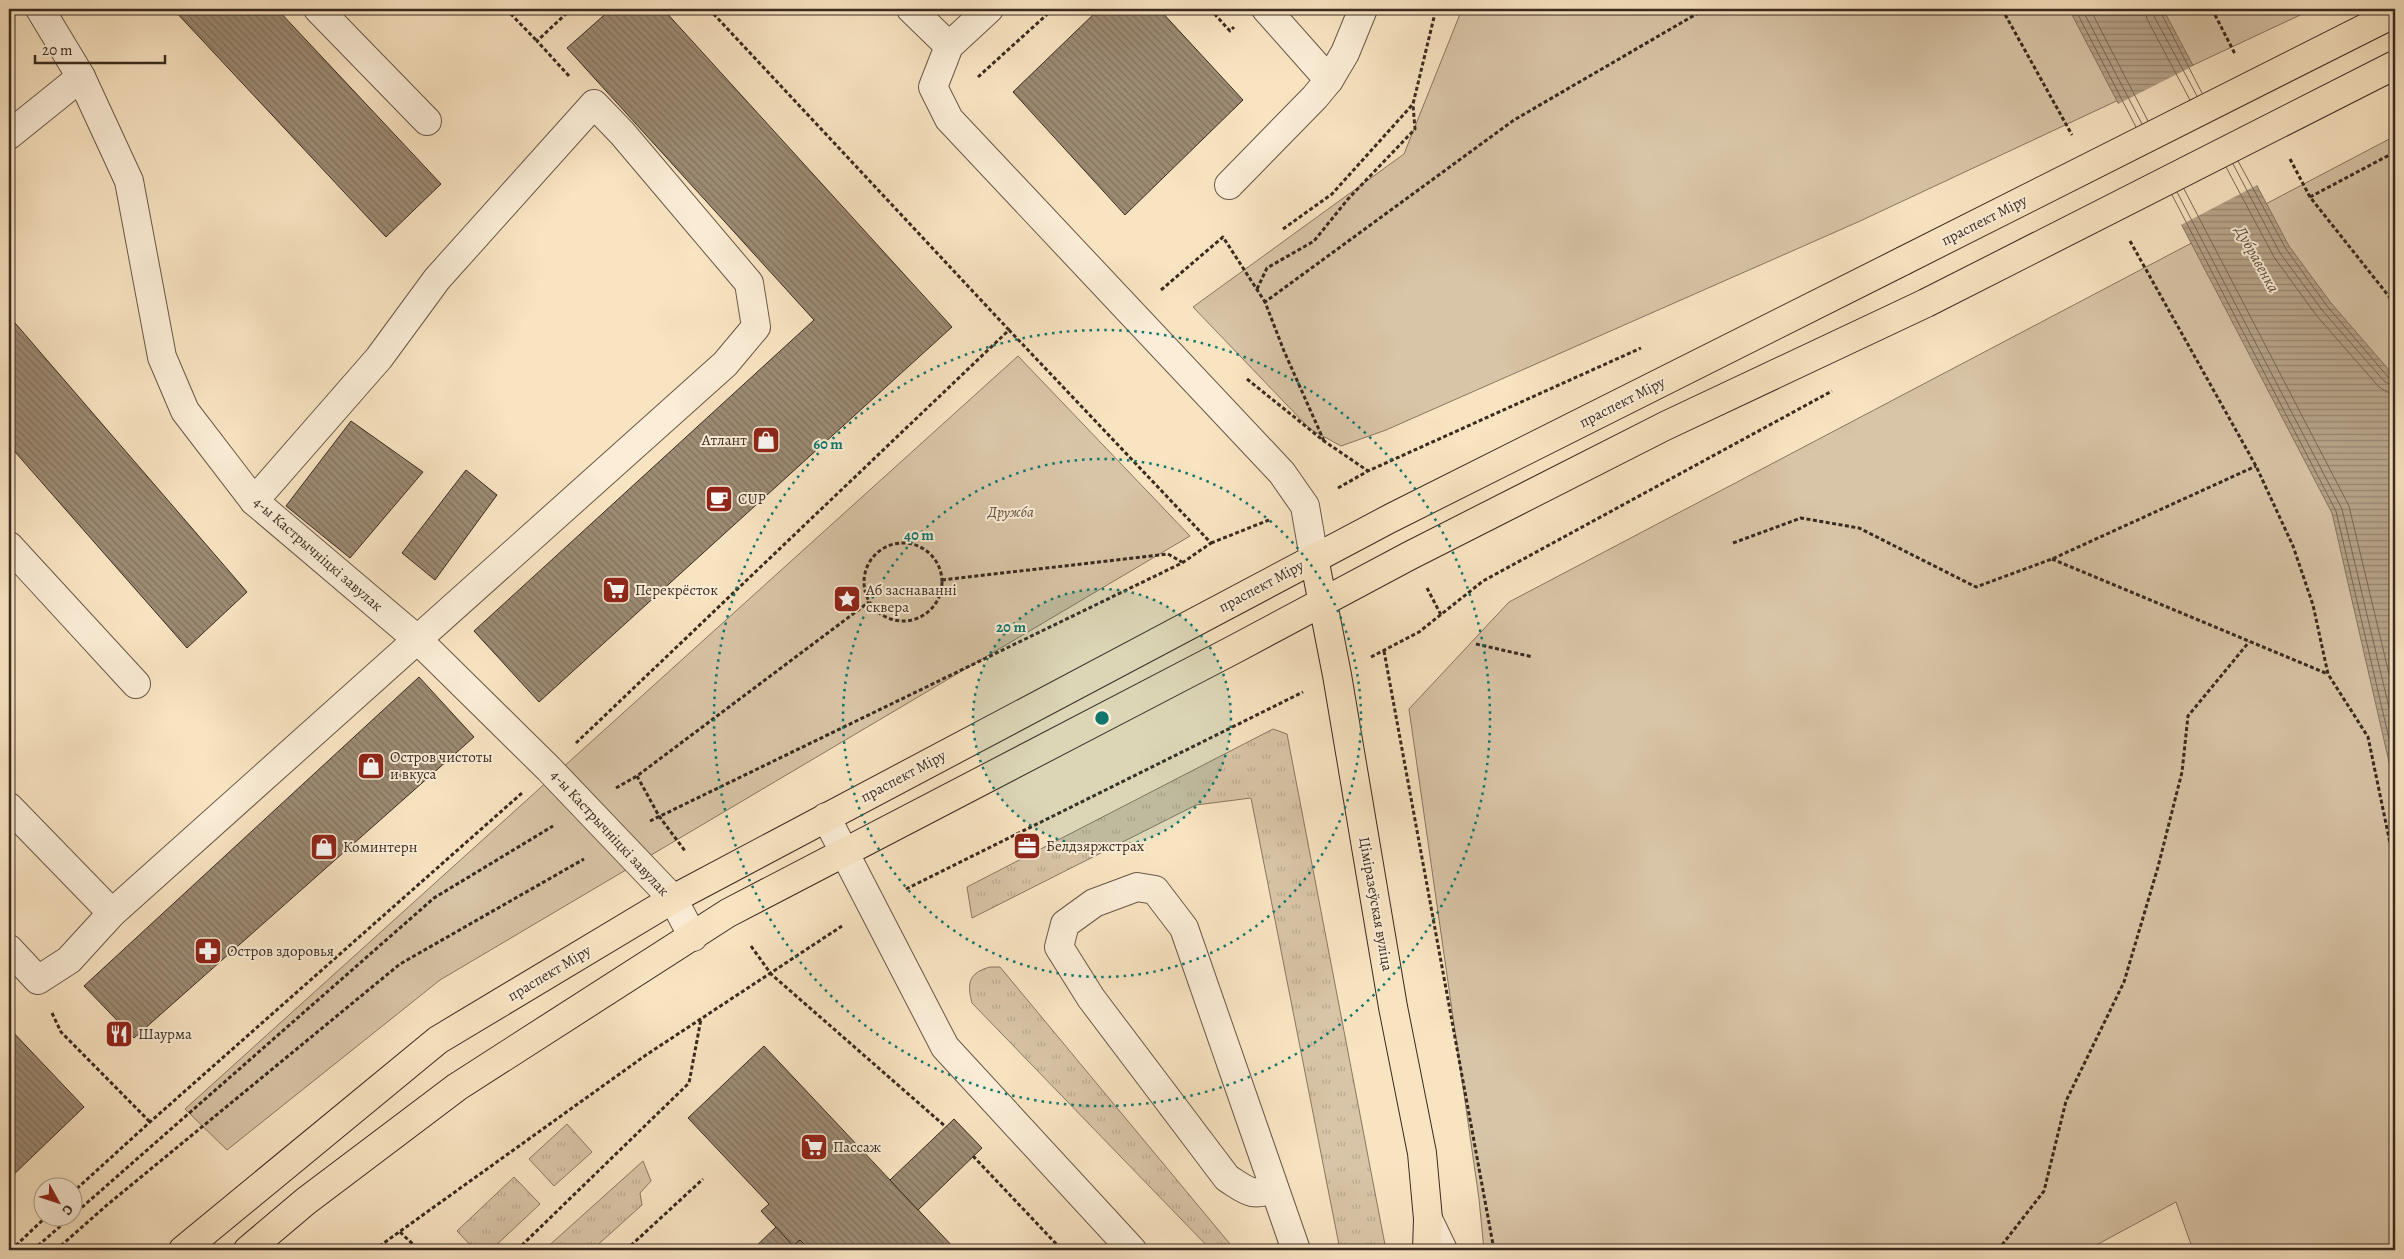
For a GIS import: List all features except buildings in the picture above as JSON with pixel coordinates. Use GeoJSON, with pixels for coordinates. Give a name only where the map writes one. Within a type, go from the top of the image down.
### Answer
{"type":"FeatureCollection","features":[{"type":"Feature","properties":{"kind":"main road","name":"праспект Міру"},"geometry":{"type":"LineString","coordinates":[[183,1250],[438,1040],[673,899],[1314,558],[2395,13]]}},
{"type":"Feature","properties":{"kind":"main road"},"geometry":{"type":"LineString","coordinates":[[248,1250],[306,1201],[457,1087],[728,913],[1418,551],[1665,426],[1926,303],[2395,65]]}},
{"type":"Feature","properties":{"kind":"main road","name":"Ціміразеўская вуліца"},"geometry":{"type":"LineString","coordinates":[[1314,558],[1337,675],[1393,1007],[1422,1153],[1428,1219],[1427,1250]]}},
{"type":"Feature","properties":{"kind":"street","name":"4-ы Кастрычніцкі завулак"},"geometry":{"type":"LineString","coordinates":[[40,9],[80,77],[129,181],[162,357],[185,411],[254,501],[418,640],[549,768],[673,899],[693,937]]}},
{"type":"Feature","properties":{"kind":"street"},"geometry":{"type":"LineString","coordinates":[[318,9],[427,121]]}},
{"type":"Feature","properties":{"kind":"street"},"geometry":{"type":"LineString","coordinates":[[912,9],[948,46]]}},
{"type":"Feature","properties":{"kind":"street"},"geometry":{"type":"LineString","coordinates":[[989,9],[948,46],[932,87],[949,118],[1282,474],[1305,506],[1314,558]]}},
{"type":"Feature","properties":{"kind":"street"},"geometry":{"type":"LineString","coordinates":[[1266,9],[1329,80]]}},
{"type":"Feature","properties":{"kind":"street"},"geometry":{"type":"LineString","coordinates":[[1229,185],[1315,97],[1329,80],[1345,54],[1363,9]]}},
{"type":"Feature","properties":{"kind":"street"},"geometry":{"type":"LineString","coordinates":[[9,135],[80,77]]}},
{"type":"Feature","properties":{"kind":"street"},"geometry":{"type":"LineString","coordinates":[[9,949],[38,980],[69,960],[112,913],[725,364],[756,327],[749,283],[622,133],[594,104],[437,279],[379,358],[254,501]]}},
{"type":"Feature","properties":{"kind":"street"},"geometry":{"type":"LineString","coordinates":[[9,546],[136,684]]}},
{"type":"Feature","properties":{"kind":"street"},"geometry":{"type":"LineString","coordinates":[[9,807],[112,913]]}},
{"type":"Feature","properties":{"kind":"street"},"geometry":{"type":"LineString","coordinates":[[826,817],[870,907],[944,1047],[1132,1250]]}},
{"type":"Feature","properties":{"kind":"street"},"geometry":{"type":"LineString","coordinates":[[1274,1188],[1264,1192],[1251,1193],[1227,1178],[1086,989],[1059,947],[1065,924],[1094,902],[1137,887],[1155,890],[1184,928],[1296,1250]]}},
{"type":"Feature","properties":{"kind":"street"},"geometry":{"type":"LineString","coordinates":[[1428,1219],[1443,1250]]}},
{"type":"Feature","properties":{"kind":"path"},"geometry":{"type":"LineString","coordinates":[[506,9],[594,104]]}},
{"type":"Feature","properties":{"kind":"path"},"geometry":{"type":"LineString","coordinates":[[537,41],[571,9]]}},
{"type":"Feature","properties":{"kind":"path"},"geometry":{"type":"LineString","coordinates":[[708,9],[1211,543]]}},
{"type":"Feature","properties":{"kind":"path"},"geometry":{"type":"LineString","coordinates":[[973,81],[1052,9]]}},
{"type":"Feature","properties":{"kind":"path"},"geometry":{"type":"LineString","coordinates":[[1257,289],[1267,268],[1314,241],[1348,199],[1415,129],[1413,104],[1436,9]]}},
{"type":"Feature","properties":{"kind":"path"},"geometry":{"type":"LineString","coordinates":[[1266,302],[1514,120],[1706,9]]}},
{"type":"Feature","properties":{"kind":"path"},"geometry":{"type":"LineString","coordinates":[[2002,9],[2074,140]]}},
{"type":"Feature","properties":{"kind":"path"},"geometry":{"type":"LineString","coordinates":[[2212,9],[2239,60]]}},
{"type":"Feature","properties":{"kind":"path"},"geometry":{"type":"LineString","coordinates":[[1283,230],[1332,194],[1413,104]]}},
{"type":"Feature","properties":{"kind":"path"},"geometry":{"type":"LineString","coordinates":[[2310,197],[2395,152]]}},
{"type":"Feature","properties":{"kind":"path"},"geometry":{"type":"LineString","coordinates":[[2288,154],[2310,197],[2394,302]]}},
{"type":"Feature","properties":{"kind":"path"},"geometry":{"type":"LineString","coordinates":[[2128,236],[2256,466],[2293,546],[2312,605],[2328,674],[2368,737],[2395,867]]}},
{"type":"Feature","properties":{"kind":"path"},"geometry":{"type":"LineString","coordinates":[[1160,291],[1223,237],[1266,302],[1284,351],[1324,442]]}},
{"type":"Feature","properties":{"kind":"path"},"geometry":{"type":"LineString","coordinates":[[1154,285],[1166,298]]}},
{"type":"Feature","properties":{"kind":"path"},"geometry":{"type":"LineString","coordinates":[[82,1184],[549,768],[1009,330]]}},
{"type":"Feature","properties":{"kind":"path"},"geometry":{"type":"LineString","coordinates":[[56,1250],[400,964],[574,865],[616,838],[1182,563],[1211,543],[1305,506],[1368,471],[1647,346]]}},
{"type":"Feature","properties":{"kind":"path"},"geometry":{"type":"LineString","coordinates":[[1247,378],[1324,442],[1368,471]]}},
{"type":"Feature","properties":{"kind":"path"},"geometry":{"type":"LineString","coordinates":[[374,1250],[646,1055],[870,907],[1420,632],[1483,581],[1838,388]]}},
{"type":"Feature","properties":{"kind":"path"},"geometry":{"type":"LineString","coordinates":[[1734,543],[1801,518],[1859,528],[1976,587],[2052,559],[2256,466]]}},
{"type":"Feature","properties":{"kind":"path"},"geometry":{"type":"LineString","coordinates":[[898,543],[911,543],[923,548],[937,561],[942,580],[941,593],[935,605],[926,614],[915,620],[889,619],[878,612],[869,602],[864,578],[868,565],[875,554],[886,546],[898,543]]}},
{"type":"Feature","properties":{"kind":"path"},"geometry":{"type":"LineString","coordinates":[[942,580],[1168,554],[1182,563]]}},
{"type":"Feature","properties":{"kind":"path"},"geometry":{"type":"LineString","coordinates":[[2052,559],[2328,674]]}},
{"type":"Feature","properties":{"kind":"path"},"geometry":{"type":"LineString","coordinates":[[1423,580],[1441,615]]}},
{"type":"Feature","properties":{"kind":"path"},"geometry":{"type":"LineString","coordinates":[[82,1207],[434,898],[637,776],[869,602]]}},
{"type":"Feature","properties":{"kind":"path"},"geometry":{"type":"LineString","coordinates":[[1998,1250],[2044,1191],[2066,1101],[2124,982],[2158,867],[2182,772],[2188,716],[2249,642]]}},
{"type":"Feature","properties":{"kind":"path"},"geometry":{"type":"LineString","coordinates":[[1476,644],[1532,657]]}},
{"type":"Feature","properties":{"kind":"path"},"geometry":{"type":"LineString","coordinates":[[1384,650],[1488,1226],[1494,1250]]}},
{"type":"Feature","properties":{"kind":"path"},"geometry":{"type":"LineString","coordinates":[[637,776],[658,816],[685,851]]}},
{"type":"Feature","properties":{"kind":"path"},"geometry":{"type":"LineString","coordinates":[[751,946],[771,974],[946,1127]]}},
{"type":"Feature","properties":{"kind":"path"},"geometry":{"type":"LineString","coordinates":[[38,980],[61,1032],[150,1122]]}},
{"type":"Feature","properties":{"kind":"path"},"geometry":{"type":"LineString","coordinates":[[517,1250],[689,1083],[701,1019]]}},
{"type":"Feature","properties":{"kind":"path"},"geometry":{"type":"LineString","coordinates":[[973,1156],[1062,1250]]}},
{"type":"Feature","properties":{"kind":"path"},"geometry":{"type":"LineString","coordinates":[[626,1250],[703,1179]]}},
{"type":"Feature","properties":{"kind":"path"},"geometry":{"type":"LineString","coordinates":[[11,1250],[36,1226]]}},
{"type":"Feature","properties":{"kind":"path"},"geometry":{"type":"LineString","coordinates":[[33,1250],[61,1226]]}},
{"type":"Feature","properties":{"kind":"path"},"geometry":{"type":"LineString","coordinates":[[400,1232],[419,1250]]}},
{"type":"Feature","properties":{"kind":"green space"},"geometry":{"type":"Polygon","coordinates":[[[1462,9],[2313,9],[1858,222],[1386,430],[1341,446],[1310,429],[1193,307],[1404,154],[1462,9]]]}},
{"type":"Feature","properties":{"kind":"green space"},"geometry":{"type":"Polygon","coordinates":[[[2395,136],[2395,1250],[2193,1250],[2176,1202],[2087,1250],[1484,1250],[1479,1199],[1409,709],[1509,602],[2395,136]]]}},
{"type":"Feature","properties":{"kind":"green space","name":"Дружба"},"geometry":{"type":"Polygon","coordinates":[[[1018,356],[1190,536],[440,980],[227,1150],[185,1109],[1018,356]]]}},
{"type":"Feature","properties":{"kind":"green space"},"geometry":{"type":"Polygon","coordinates":[[[1273,729],[1287,734],[1386,1250],[1340,1250],[1251,798],[1196,805],[972,918],[967,887],[1273,729]]]}},
{"type":"Feature","properties":{"kind":"green space"},"geometry":{"type":"Polygon","coordinates":[[[990,967],[1000,967],[1235,1250],[1211,1250],[972,1003],[970,985],[973,976],[977,972],[990,967]]]}},
{"type":"Feature","properties":{"kind":"green space"},"geometry":{"type":"Polygon","coordinates":[[[567,1124],[592,1152],[554,1186],[529,1159],[567,1124]]]}},
{"type":"Feature","properties":{"kind":"green space"},"geometry":{"type":"Polygon","coordinates":[[[643,1161],[651,1181],[640,1193],[642,1205],[592,1250],[544,1250],[643,1161]]]}},
{"type":"Feature","properties":{"kind":"green space"},"geometry":{"type":"Polygon","coordinates":[[[514,1177],[540,1204],[491,1250],[475,1250],[457,1231],[514,1177]]]}},
{"type":"Feature","properties":{"kind":"water","name":"Дубравенка"},"geometry":{"type":"Polygon","coordinates":[[[2069,9],[2163,9],[2289,246],[2331,303],[2395,377],[2395,788],[2332,513],[2069,9]]]}},
{"type":"Feature","properties":{"kind":"pier"},"geometry":{"type":"Polygon","coordinates":[[[2195,65],[2259,184],[2179,226],[2116,105],[2195,65]]]}},
{"type":"Feature","properties":{"kind":"place","name":"Атлант"},"geometry":{"type":"Point","coordinates":[766,440]}},
{"type":"Feature","properties":{"kind":"place","name":"CUP"},"geometry":{"type":"Point","coordinates":[719,499]}},
{"type":"Feature","properties":{"kind":"place","name":"Перекрёсток"},"geometry":{"type":"Point","coordinates":[616,590]}},
{"type":"Feature","properties":{"kind":"place","name":"Аб заснаванні сквера"},"geometry":{"type":"Point","coordinates":[847,599]}},
{"type":"Feature","properties":{"kind":"place","name":"Остров чистоты и вкуса"},"geometry":{"type":"Point","coordinates":[371,766]}},
{"type":"Feature","properties":{"kind":"place","name":"Белдзяржстрах"},"geometry":{"type":"Point","coordinates":[1027,846]}},
{"type":"Feature","properties":{"kind":"place","name":"Коминтерн"},"geometry":{"type":"Point","coordinates":[324,847]}},
{"type":"Feature","properties":{"kind":"place","name":"Остров здоровья"},"geometry":{"type":"Point","coordinates":[208,951]}},
{"type":"Feature","properties":{"kind":"place","name":"Шаурма"},"geometry":{"type":"Point","coordinates":[119,1034]}},
{"type":"Feature","properties":{"kind":"place","name":"Пассаж"},"geometry":{"type":"Point","coordinates":[814,1147]}}]}
